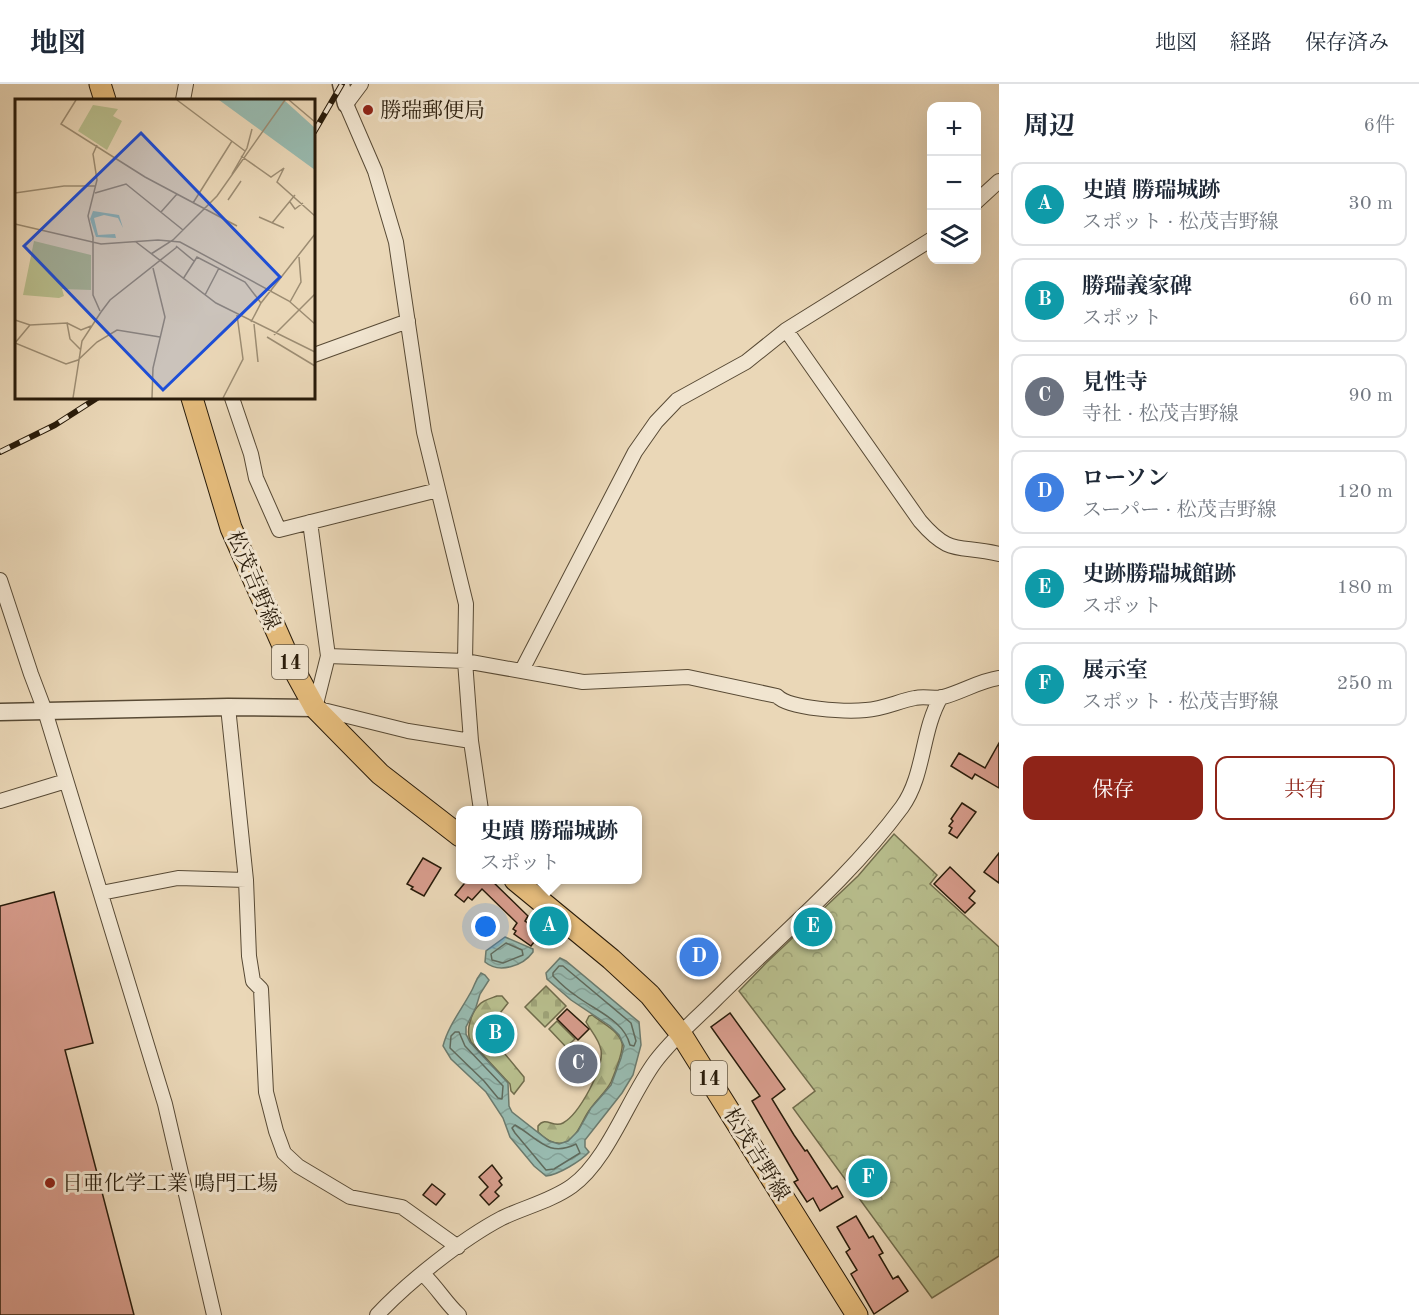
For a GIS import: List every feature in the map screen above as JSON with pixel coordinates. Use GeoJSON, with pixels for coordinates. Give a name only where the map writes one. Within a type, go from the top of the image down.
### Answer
{"type":"FeatureCollection","features":[{"type":"Feature","properties":{"kind":"main road"},"geometry":{"type":"LineString","coordinates":[[100,84],[105,99]]}},
{"type":"Feature","properties":{"kind":"main road","name":"松茂吉野線"},"geometry":{"type":"LineString","coordinates":[[192,399],[231,528],[292,666],[315,708],[380,774],[456,833]]}},
{"type":"Feature","properties":{"kind":"main road","name":"松茂吉野線"},"geometry":{"type":"LineString","coordinates":[[521,884],[611,959],[650,995],[681,1034],[857,1315]]}},
{"type":"Feature","properties":{"kind":"street"},"geometry":{"type":"LineString","coordinates":[[183,99],[186,84]]}},
{"type":"Feature","properties":{"kind":"street"},"geometry":{"type":"LineString","coordinates":[[340,84],[346,104],[375,171],[396,242],[424,432],[466,604],[465,661],[471,741],[480,806]]}},
{"type":"Feature","properties":{"kind":"street"},"geometry":{"type":"LineString","coordinates":[[346,104],[362,84]]}},
{"type":"Feature","properties":{"kind":"street"},"geometry":{"type":"LineString","coordinates":[[981,197],[999,181]]}},
{"type":"Feature","properties":{"kind":"street"},"geometry":{"type":"LineString","coordinates":[[522,670],[635,452],[656,422],[677,400],[746,362],[786,330],[927,242]]}},
{"type":"Feature","properties":{"kind":"street"},"geometry":{"type":"LineString","coordinates":[[315,355],[408,321]]}},
{"type":"Feature","properties":{"kind":"street"},"geometry":{"type":"LineString","coordinates":[[786,330],[920,521],[933,536],[944,545],[999,554]]}},
{"type":"Feature","properties":{"kind":"street"},"geometry":{"type":"LineString","coordinates":[[232,399],[251,454],[256,478],[279,530],[438,490]]}},
{"type":"Feature","properties":{"kind":"street"},"geometry":{"type":"LineString","coordinates":[[310,522],[328,656],[315,708]]}},
{"type":"Feature","properties":{"kind":"street"},"geometry":{"type":"LineString","coordinates":[[0,580],[45,711],[165,1104],[214,1315]]}},
{"type":"Feature","properties":{"kind":"street"},"geometry":{"type":"LineString","coordinates":[[328,656],[465,661],[583,682],[688,677],[777,696],[782,701],[798,705],[851,711],[868,710],[918,697],[941,697],[986,680],[999,678]]}},
{"type":"Feature","properties":{"kind":"street"},"geometry":{"type":"LineString","coordinates":[[376,1315],[395,1296],[458,1247],[501,1219],[554,1197],[572,1186],[586,1173],[655,1062],[860,857],[902,807],[911,792],[933,712],[941,697]]}},
{"type":"Feature","properties":{"kind":"street"},"geometry":{"type":"LineString","coordinates":[[228,707],[246,880],[249,956],[253,981],[261,989],[266,1092],[284,1153],[298,1166],[350,1197],[402,1207],[458,1247]]}},
{"type":"Feature","properties":{"kind":"street"},"geometry":{"type":"LineString","coordinates":[[0,712],[228,707],[315,708],[408,731],[471,741]]}},
{"type":"Feature","properties":{"kind":"street"},"geometry":{"type":"LineString","coordinates":[[0,801],[66,781]]}},
{"type":"Feature","properties":{"kind":"street"},"geometry":{"type":"LineString","coordinates":[[100,893],[178,878],[246,880]]}},
{"type":"Feature","properties":{"kind":"street"},"geometry":{"type":"LineString","coordinates":[[423,1274],[440,1290],[445,1302],[459,1315]]}},
{"type":"Feature","properties":{"kind":"green space"},"geometry":{"type":"Polygon","coordinates":[[[894,834],[937,875],[930,884],[999,947],[999,1256],[932,1298],[793,1108],[815,1091],[739,991],[858,876],[894,834]]]}},
{"type":"Feature","properties":{"kind":"green space"},"geometry":{"type":"Polygon","coordinates":[[[546,986],[566,1006],[545,1027],[525,1007],[546,986]]]}},
{"type":"Feature","properties":{"kind":"green space"},"geometry":{"type":"Polygon","coordinates":[[[497,996],[502,996],[508,1003],[486,1031],[524,1077],[524,1081],[514,1094],[510,1084],[469,1038],[471,1018],[476,1008],[497,996]]]}},
{"type":"Feature","properties":{"kind":"green space"},"geometry":{"type":"Polygon","coordinates":[[[592,1015],[614,1031],[620,1039],[622,1046],[618,1062],[609,1086],[588,1112],[572,1138],[563,1143],[553,1142],[538,1132],[538,1126],[544,1122],[563,1123],[569,1118],[583,1101],[599,1068],[600,1046],[586,1022],[592,1015]]]}},
{"type":"Feature","properties":{"kind":"green space"},"geometry":{"type":"Polygon","coordinates":[[[557,1021],[575,1039],[566,1047],[549,1029],[557,1021]]]}},
{"type":"Feature","properties":{"kind":"water"},"geometry":{"type":"Polygon","coordinates":[[[505,937],[533,949],[533,952],[523,961],[510,967],[491,966],[485,962],[486,951],[505,937]]]}},
{"type":"Feature","properties":{"kind":"water"},"geometry":{"type":"Polygon","coordinates":[[[560,958],[639,1022],[641,1045],[633,1075],[622,1093],[585,1140],[585,1147],[589,1152],[569,1167],[546,1176],[534,1166],[510,1137],[503,1118],[486,1092],[451,1059],[443,1046],[478,977],[481,973],[485,975],[489,980],[480,994],[466,1027],[466,1034],[470,1042],[508,1083],[509,1106],[512,1112],[549,1141],[559,1144],[568,1141],[578,1131],[591,1108],[611,1085],[624,1046],[619,1035],[610,1026],[571,1000],[547,979],[546,973],[560,958]]]}},
{"type":"Feature","properties":{"kind":"building"},"geometry":{"type":"Polygon","coordinates":[[[999,743],[999,788],[975,774],[972,779],[951,766],[959,753],[985,768],[999,743]]]}},
{"type":"Feature","properties":{"kind":"building"},"geometry":{"type":"Polygon","coordinates":[[[962,803],[976,812],[957,838],[949,833],[952,828],[949,826],[962,803]]]}},
{"type":"Feature","properties":{"kind":"building"},"geometry":{"type":"Polygon","coordinates":[[[999,853],[999,883],[984,872],[999,853]]]}},
{"type":"Feature","properties":{"kind":"building"},"geometry":{"type":"Polygon","coordinates":[[[423,858],[441,868],[424,896],[407,884],[423,858]]]}},
{"type":"Feature","properties":{"kind":"building"},"geometry":{"type":"Polygon","coordinates":[[[950,867],[975,891],[969,898],[975,903],[965,913],[934,884],[950,867]]]}},
{"type":"Feature","properties":{"kind":"building"},"geometry":{"type":"Polygon","coordinates":[[[464,884],[495,884],[528,916],[525,921],[541,933],[531,946],[514,934],[516,931],[513,929],[517,923],[482,889],[472,900],[468,897],[464,902],[455,895],[464,884]]]}},
{"type":"Feature","properties":{"kind":"building","name":"日亜化学工業 鳴門工場"},"geometry":{"type":"Polygon","coordinates":[[[54,892],[93,1043],[65,1050],[134,1315],[0,1315],[0,906],[54,892]]]}},
{"type":"Feature","properties":{"kind":"building"},"geometry":{"type":"Polygon","coordinates":[[[694,937],[720,963],[705,977],[679,951],[694,937]]]}},
{"type":"Feature","properties":{"kind":"building"},"geometry":{"type":"Polygon","coordinates":[[[567,1009],[589,1029],[578,1040],[557,1019],[567,1009]]]}},
{"type":"Feature","properties":{"kind":"building"},"geometry":{"type":"Polygon","coordinates":[[[730,1013],[785,1089],[772,1099],[794,1135],[805,1151],[807,1150],[832,1189],[837,1186],[843,1197],[820,1211],[813,1198],[807,1202],[794,1182],[798,1180],[752,1101],[760,1096],[711,1027],[730,1013]]]}},
{"type":"Feature","properties":{"kind":"building"},"geometry":{"type":"Polygon","coordinates":[[[580,1044],[598,1062],[576,1083],[558,1065],[580,1044]]]}},
{"type":"Feature","properties":{"kind":"building"},"geometry":{"type":"Polygon","coordinates":[[[866,1157],[887,1185],[870,1198],[848,1171],[866,1157]]]}},
{"type":"Feature","properties":{"kind":"building"},"geometry":{"type":"Polygon","coordinates":[[[492,1165],[502,1178],[499,1181],[502,1185],[495,1192],[499,1196],[489,1205],[480,1195],[488,1187],[479,1177],[492,1165]]]}},
{"type":"Feature","properties":{"kind":"building"},"geometry":{"type":"Polygon","coordinates":[[[432,1184],[445,1194],[436,1205],[423,1195],[432,1184]]]}},
{"type":"Feature","properties":{"kind":"building"},"geometry":{"type":"Polygon","coordinates":[[[856,1216],[869,1238],[873,1236],[883,1253],[879,1255],[893,1279],[898,1276],[908,1291],[874,1314],[851,1274],[857,1270],[846,1252],[850,1249],[837,1227],[856,1216]]]}},
{"type":"Feature","properties":{"kind":"railway"},"geometry":{"type":"LineString","coordinates":[[315,130],[342,84]]}},
{"type":"Feature","properties":{"kind":"railway"},"geometry":{"type":"LineString","coordinates":[[0,452],[55,425],[95,399]]}},
{"type":"Feature","properties":{"kind":"place","name":"勝瑞郵便局"},"geometry":{"type":"Point","coordinates":[368,110]}},
{"type":"Feature","properties":{"kind":"place","name":"史蹟 勝瑞城跡"},"geometry":{"type":"Point","coordinates":[549,926]}},
{"type":"Feature","properties":{"kind":"place","name":"史跡勝瑞城館跡"},"geometry":{"type":"Point","coordinates":[813,927]}},
{"type":"Feature","properties":{"kind":"place","name":"ローソン"},"geometry":{"type":"Point","coordinates":[699,957]}},
{"type":"Feature","properties":{"kind":"place","name":"勝瑞義家碑"},"geometry":{"type":"Point","coordinates":[495,1034]}},
{"type":"Feature","properties":{"kind":"place","name":"見性寺"},"geometry":{"type":"Point","coordinates":[578,1064]}},
{"type":"Feature","properties":{"kind":"place","name":"展示室"},"geometry":{"type":"Point","coordinates":[868,1178]}},
{"type":"Feature","properties":{"kind":"place","name":"日亜化学工業 鳴門工場"},"geometry":{"type":"Point","coordinates":[50,1183]}}]}
